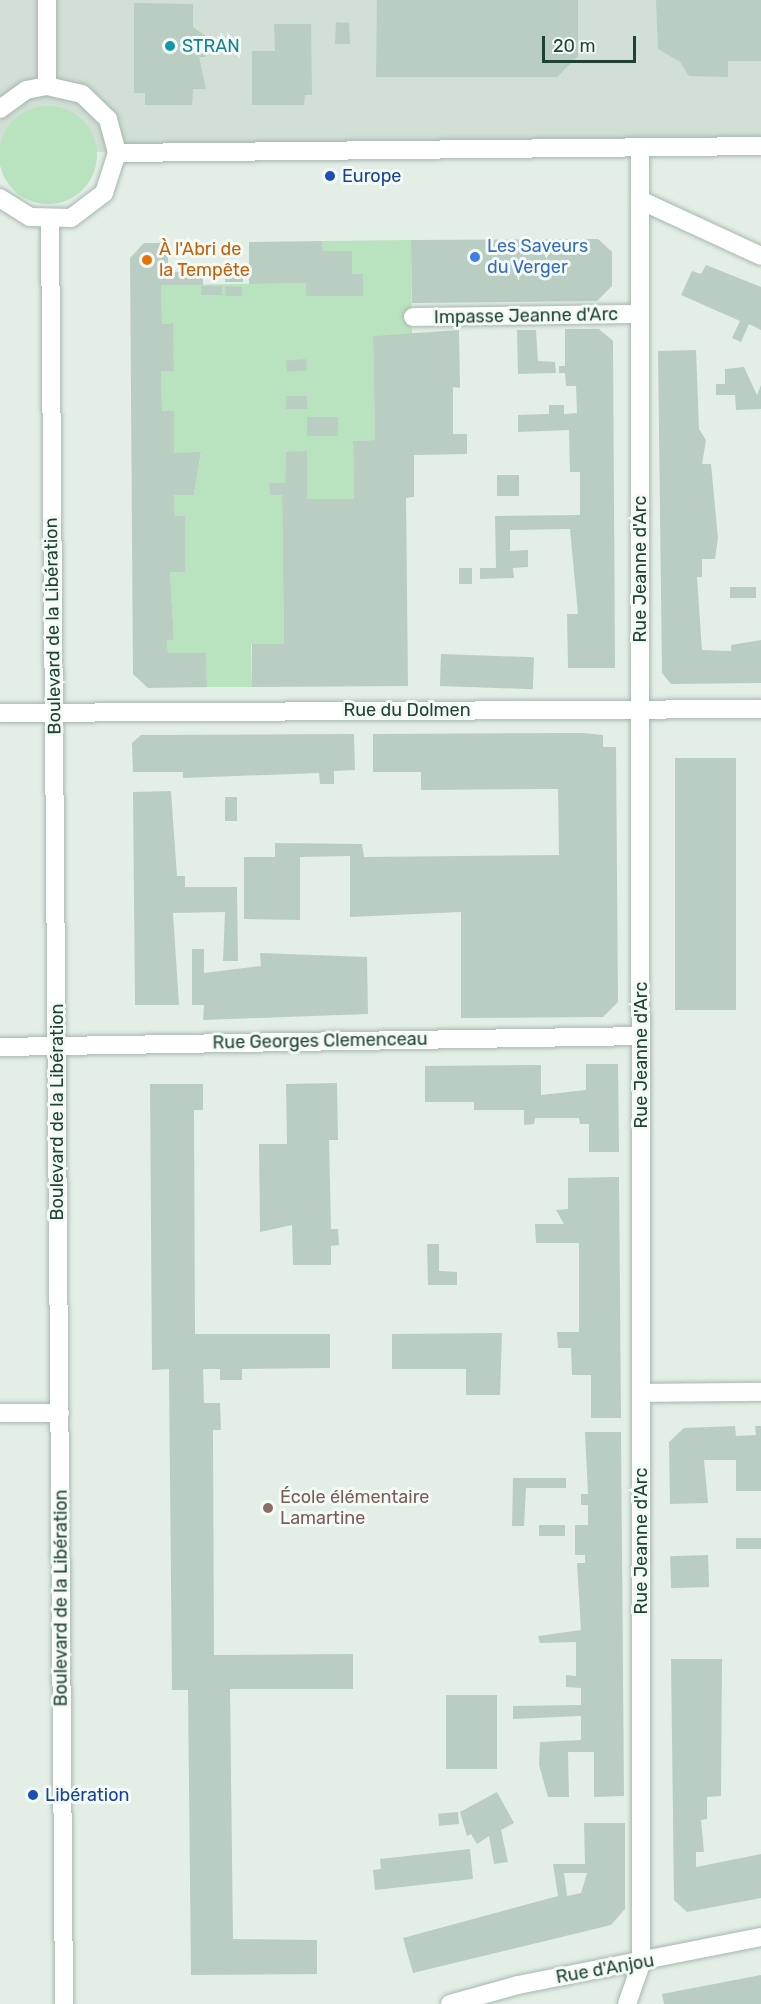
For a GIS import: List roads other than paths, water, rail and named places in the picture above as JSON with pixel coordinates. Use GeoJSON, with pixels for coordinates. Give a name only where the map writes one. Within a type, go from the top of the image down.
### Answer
{"type":"FeatureCollection","features":[{"type":"Feature","properties":{"kind":"street"},"geometry":{"type":"LineString","coordinates":[[46,0],[47,86]]}},
{"type":"Feature","properties":{"kind":"street"},"geometry":{"type":"LineString","coordinates":[[0,109],[26,90],[47,86],[82,94],[96,104],[108,119],[117,153],[104,193],[71,218],[50,221],[30,217],[0,198]]}},
{"type":"Feature","properties":{"kind":"street"},"geometry":{"type":"LineString","coordinates":[[117,153],[761,146]]}},
{"type":"Feature","properties":{"kind":"street","name":"Rue Jeanne d'Arc"},"geometry":{"type":"LineString","coordinates":[[627,2004],[641,1964],[640,147]]}},
{"type":"Feature","properties":{"kind":"street"},"geometry":{"type":"LineString","coordinates":[[640,200],[761,256]]}},
{"type":"Feature","properties":{"kind":"street","name":"Boulevard de la Libération"},"geometry":{"type":"LineString","coordinates":[[50,221],[64,2004]]}},
{"type":"Feature","properties":{"kind":"street","name":"Impasse Jeanne d'Arc"},"geometry":{"type":"LineString","coordinates":[[413,317],[640,314]]}},
{"type":"Feature","properties":{"kind":"street","name":"Rue du Dolmen"},"geometry":{"type":"LineString","coordinates":[[0,713],[761,709]]}},
{"type":"Feature","properties":{"kind":"street","name":"Rue Georges Clemenceau"},"geometry":{"type":"LineString","coordinates":[[0,1047],[641,1036]]}},
{"type":"Feature","properties":{"kind":"street"},"geometry":{"type":"LineString","coordinates":[[641,1393],[761,1392]]}},
{"type":"Feature","properties":{"kind":"street"},"geometry":{"type":"LineString","coordinates":[[0,1413],[60,1413]]}},
{"type":"Feature","properties":{"kind":"street","name":"Rue d'Anjou"},"geometry":{"type":"LineString","coordinates":[[450,2004],[518,1985],[641,1964],[761,1937]]}},
{"type":"Feature","properties":{"kind":"place","name":"STRAN"},"geometry":{"type":"Point","coordinates":[170,46]}},
{"type":"Feature","properties":{"kind":"place","name":"Europe"},"geometry":{"type":"Point","coordinates":[330,176]}},
{"type":"Feature","properties":{"kind":"place","name":"Les Saveurs du Verger"},"geometry":{"type":"Point","coordinates":[475,257]}},
{"type":"Feature","properties":{"kind":"place","name":"À l'Abri de la Tempête"},"geometry":{"type":"Point","coordinates":[147,260]}},
{"type":"Feature","properties":{"kind":"place","name":"École élémentaire Lamartine"},"geometry":{"type":"Point","coordinates":[268,1508]}},
{"type":"Feature","properties":{"kind":"place","name":"Libération"},"geometry":{"type":"Point","coordinates":[33,1795]}}]}
